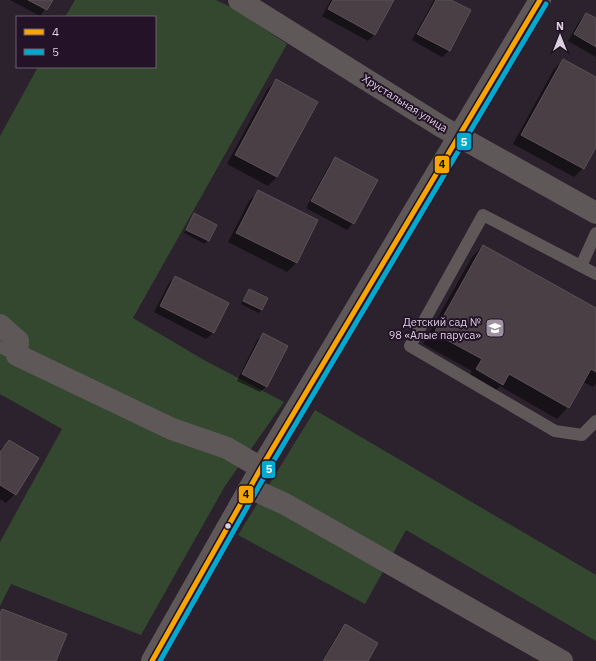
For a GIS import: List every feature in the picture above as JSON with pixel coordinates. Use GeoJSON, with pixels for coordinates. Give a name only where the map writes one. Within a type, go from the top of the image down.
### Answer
{"type":"FeatureCollection","features":[{"type":"Feature","properties":{"kind":"street","name":"Хрустальная улица"},"geometry":{"type":"LineString","coordinates":[[239,0],[460,136],[596,214]]}},
{"type":"Feature","properties":{"kind":"street"},"geometry":{"type":"LineString","coordinates":[[152,661],[250,488],[540,0]]}},
{"type":"Feature","properties":{"kind":"street"},"geometry":{"type":"LineString","coordinates":[[0,325],[18,341],[9,351],[172,429],[227,448],[262,468]]}},
{"type":"Feature","properties":{"kind":"street"},"geometry":{"type":"LineString","coordinates":[[250,488],[285,504],[562,661]]}},
{"type":"Feature","properties":{"kind":"lane"},"geometry":{"type":"LineString","coordinates":[[596,274],[483,215],[410,346],[555,431],[582,435],[596,421]]}},
{"type":"Feature","properties":{"kind":"lane"},"geometry":{"type":"LineString","coordinates":[[581,266],[596,233]]}},
{"type":"Feature","properties":{"kind":"green space"},"geometry":{"type":"Polygon","coordinates":[[[75,0],[216,0],[233,8],[287,44],[133,318],[204,360],[284,402],[225,486],[141,635],[11,584],[0,606],[0,542],[62,429],[0,394],[0,136],[37,68],[156,68],[156,16],[66,16],[75,0]]]}},
{"type":"Feature","properties":{"kind":"green space"},"geometry":{"type":"Polygon","coordinates":[[[315,410],[596,575],[596,641],[406,530],[365,604],[238,535],[315,410]]]}},
{"type":"Feature","properties":{"kind":"building"},"geometry":{"type":"Polygon","coordinates":[[[28,0],[53,0],[47,10],[28,0]]]}},
{"type":"Feature","properties":{"kind":"building"},"geometry":{"type":"Polygon","coordinates":[[[333,0],[394,0],[375,35],[328,9],[333,0]]]}},
{"type":"Feature","properties":{"kind":"building"},"geometry":{"type":"Polygon","coordinates":[[[436,0],[451,0],[471,10],[450,51],[417,34],[436,0]]]}},
{"type":"Feature","properties":{"kind":"building"},"geometry":{"type":"Polygon","coordinates":[[[586,13],[596,18],[596,47],[574,34],[586,13]]]}},
{"type":"Feature","properties":{"kind":"building"},"geometry":{"type":"Polygon","coordinates":[[[563,59],[596,77],[596,147],[584,169],[521,135],[563,59]]]}},
{"type":"Feature","properties":{"kind":"building"},"geometry":{"type":"Polygon","coordinates":[[[276,79],[318,102],[277,177],[235,155],[276,79]]]}},
{"type":"Feature","properties":{"kind":"building"},"geometry":{"type":"Polygon","coordinates":[[[335,157],[378,180],[354,224],[311,201],[335,157]]]}},
{"type":"Feature","properties":{"kind":"building"},"geometry":{"type":"Polygon","coordinates":[[[258,190],[318,220],[297,263],[236,233],[258,190]]]}},
{"type":"Feature","properties":{"kind":"building"},"geometry":{"type":"Polygon","coordinates":[[[194,213],[217,225],[209,241],[186,230],[194,213]]]}},
{"type":"Feature","properties":{"kind":"building"},"geometry":{"type":"Polygon","coordinates":[[[483,245],[596,308],[596,372],[591,369],[569,408],[509,374],[503,385],[476,369],[482,359],[434,333],[483,245]]]}},
{"type":"Feature","properties":{"kind":"building"},"geometry":{"type":"Polygon","coordinates":[[[175,276],[229,303],[214,333],[160,306],[175,276]]]}},
{"type":"Feature","properties":{"kind":"building"},"geometry":{"type":"Polygon","coordinates":[[[249,289],[268,298],[262,310],[243,301],[249,289]]]}},
{"type":"Feature","properties":{"kind":"building"},"geometry":{"type":"Polygon","coordinates":[[[263,333],[288,346],[267,387],[242,374],[263,333]]]}},
{"type":"Feature","properties":{"kind":"building"},"geometry":{"type":"Polygon","coordinates":[[[9,440],[39,458],[16,495],[0,485],[0,452],[9,440]]]}},
{"type":"Feature","properties":{"kind":"building"},"geometry":{"type":"Polygon","coordinates":[[[2,609],[67,634],[56,661],[0,661],[0,614],[2,609]]]}},
{"type":"Feature","properties":{"kind":"building"},"geometry":{"type":"Polygon","coordinates":[[[345,624],[378,643],[368,661],[323,661],[345,624]]]}},
{"type":"Feature","properties":{"kind":"transit line","name":"4"},"geometry":{"type":"LineString","coordinates":[[152,661],[261,468],[540,0]]}},
{"type":"Feature","properties":{"kind":"transit line","name":"5"},"geometry":{"type":"LineString","coordinates":[[160,661],[267,472],[546,4]]}},
{"type":"Feature","properties":{"kind":"place","name":"Детский сад № 98 «Алые паруса»"},"geometry":{"type":"Point","coordinates":[495,328]}}]}
